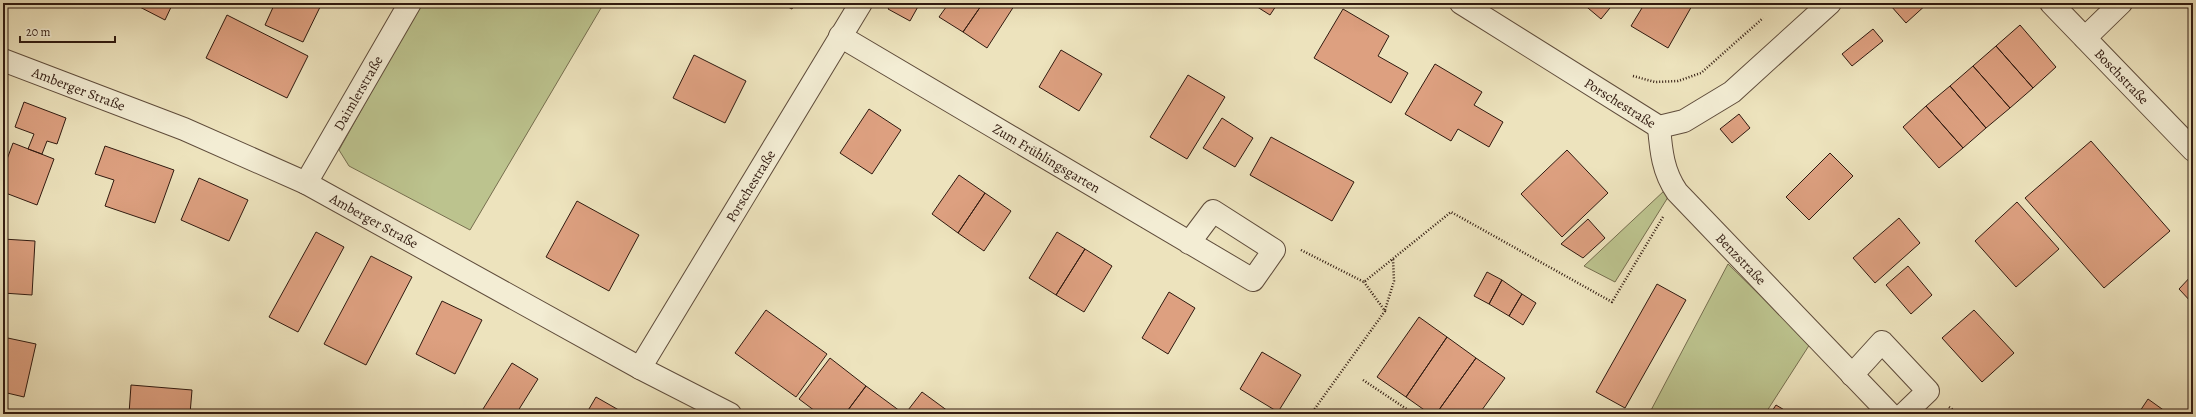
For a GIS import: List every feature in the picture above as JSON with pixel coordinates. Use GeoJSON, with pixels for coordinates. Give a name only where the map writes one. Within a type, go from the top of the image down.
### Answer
{"type":"FeatureCollection","features":[{"type":"Feature","properties":{"kind":"street","name":"Daimlerstraße"},"geometry":{"type":"LineString","coordinates":[[306,183],[410,3]]}},
{"type":"Feature","properties":{"kind":"street","name":"Porschestraße"},"geometry":{"type":"LineString","coordinates":[[640,368],[861,3]]}},
{"type":"Feature","properties":{"kind":"street","name":"Porschestraße"},"geometry":{"type":"LineString","coordinates":[[1461,3],[1659,127],[1684,121],[1732,92],[1830,3]]}},
{"type":"Feature","properties":{"kind":"street","name":"Boschstraße"},"geometry":{"type":"LineString","coordinates":[[2051,3],[2193,150]]}},
{"type":"Feature","properties":{"kind":"street"},"geometry":{"type":"LineString","coordinates":[[2085,38],[2121,3]]}},
{"type":"Feature","properties":{"kind":"street","name":"Zum Frühlingsgarten"},"geometry":{"type":"LineString","coordinates":[[840,36],[1253,280],[1274,250]]}},
{"type":"Feature","properties":{"kind":"street","name":"Amberger Straße"},"geometry":{"type":"LineString","coordinates":[[3,60],[184,129],[306,183],[640,368],[730,414]]}},
{"type":"Feature","properties":{"kind":"street","name":"Benzstraße"},"geometry":{"type":"LineString","coordinates":[[1659,127],[1662,155],[1668,179],[1677,192],[1890,414]]}},
{"type":"Feature","properties":{"kind":"street"},"geometry":{"type":"LineString","coordinates":[[1189,243],[1213,211],[1274,250]]}},
{"type":"Feature","properties":{"kind":"street"},"geometry":{"type":"LineString","coordinates":[[1852,375],[1882,342],[1928,391],[1904,414]]}},
{"type":"Feature","properties":{"kind":"path"},"geometry":{"type":"LineString","coordinates":[[1633,76],[1655,82],[1678,81],[1701,73],[1763,18]]}},
{"type":"Feature","properties":{"kind":"path"},"geometry":{"type":"LineString","coordinates":[[1364,282],[1451,212],[1612,302],[1677,192]]}},
{"type":"Feature","properties":{"kind":"path"},"geometry":{"type":"LineString","coordinates":[[1274,250],[1287,243],[1364,282],[1385,310]]}},
{"type":"Feature","properties":{"kind":"path"},"geometry":{"type":"LineString","coordinates":[[1311,414],[1385,310],[1394,281],[1393,259]]}},
{"type":"Feature","properties":{"kind":"path"},"geometry":{"type":"LineString","coordinates":[[1363,380],[1414,414]]}},
{"type":"Feature","properties":{"kind":"green space"},"geometry":{"type":"Polygon","coordinates":[[[421,3],[604,3],[470,230],[349,166],[339,150],[421,3]]]}},
{"type":"Feature","properties":{"kind":"green space"},"geometry":{"type":"Polygon","coordinates":[[[1665,190],[1670,194],[1615,282],[1584,266],[1665,190]]]}},
{"type":"Feature","properties":{"kind":"green space"},"geometry":{"type":"Polygon","coordinates":[[[1728,264],[1810,344],[1765,414],[1649,414],[1728,264]]]}},
{"type":"Feature","properties":{"kind":"building"},"geometry":{"type":"Polygon","coordinates":[[[132,3],[173,3],[165,20],[132,3]]]}},
{"type":"Feature","properties":{"kind":"building"},"geometry":{"type":"Polygon","coordinates":[[[275,3],[322,3],[303,42],[265,25],[275,3]]]}},
{"type":"Feature","properties":{"kind":"building"},"geometry":{"type":"Polygon","coordinates":[[[780,3],[795,3],[792,9],[780,3]]]}},
{"type":"Feature","properties":{"kind":"building"},"geometry":{"type":"Polygon","coordinates":[[[892,3],[920,3],[910,21],[888,9],[892,3]]]}},
{"type":"Feature","properties":{"kind":"building"},"geometry":{"type":"Polygon","coordinates":[[[949,3],[983,3],[963,32],[939,17],[949,3]]]}},
{"type":"Feature","properties":{"kind":"building"},"geometry":{"type":"Polygon","coordinates":[[[983,3],[1016,3],[987,48],[963,32],[983,3]]]}},
{"type":"Feature","properties":{"kind":"building"},"geometry":{"type":"Polygon","coordinates":[[[1251,3],[1278,3],[1270,15],[1251,3]]]}},
{"type":"Feature","properties":{"kind":"building"},"geometry":{"type":"Polygon","coordinates":[[[1582,3],[1614,3],[1601,19],[1582,3]]]}},
{"type":"Feature","properties":{"kind":"building"},"geometry":{"type":"Polygon","coordinates":[[[1645,3],[1693,4],[1668,48],[1631,26],[1645,3]]]}},
{"type":"Feature","properties":{"kind":"building"},"geometry":{"type":"Polygon","coordinates":[[[1894,3],[1928,3],[1906,23],[1891,6],[1894,3]]]}},
{"type":"Feature","properties":{"kind":"building"},"geometry":{"type":"Polygon","coordinates":[[[1343,9],[1389,36],[1378,56],[1408,73],[1391,103],[1314,58],[1343,9]]]}},
{"type":"Feature","properties":{"kind":"building"},"geometry":{"type":"Polygon","coordinates":[[[227,15],[308,56],[287,98],[206,58],[227,15]]]}},
{"type":"Feature","properties":{"kind":"building"},"geometry":{"type":"Polygon","coordinates":[[[2020,25],[2056,67],[2033,88],[1996,46],[2020,25]]]}},
{"type":"Feature","properties":{"kind":"building"},"geometry":{"type":"Polygon","coordinates":[[[1873,29],[1883,41],[1852,66],[1842,54],[1873,29]]]}},
{"type":"Feature","properties":{"kind":"building"},"geometry":{"type":"Polygon","coordinates":[[[1996,46],[2033,88],[2010,108],[1973,66],[1996,46]]]}},
{"type":"Feature","properties":{"kind":"building"},"geometry":{"type":"Polygon","coordinates":[[[1061,50],[1102,74],[1079,111],[1039,87],[1061,50]]]}},
{"type":"Feature","properties":{"kind":"building"},"geometry":{"type":"Polygon","coordinates":[[[694,55],[746,81],[725,123],[673,98],[694,55]]]}},
{"type":"Feature","properties":{"kind":"building"},"geometry":{"type":"Polygon","coordinates":[[[1435,64],[1482,92],[1474,105],[1503,122],[1489,147],[1458,129],[1451,141],[1405,114],[1435,64]]]}},
{"type":"Feature","properties":{"kind":"building"},"geometry":{"type":"Polygon","coordinates":[[[1973,66],[2010,108],[1986,128],[1950,86],[1973,66]]]}},
{"type":"Feature","properties":{"kind":"building"},"geometry":{"type":"Polygon","coordinates":[[[1188,75],[1225,97],[1187,159],[1150,137],[1188,75]]]}},
{"type":"Feature","properties":{"kind":"building"},"geometry":{"type":"Polygon","coordinates":[[[1950,86],[1986,128],[1963,148],[1926,106],[1950,86]]]}},
{"type":"Feature","properties":{"kind":"building"},"geometry":{"type":"Polygon","coordinates":[[[24,102],[66,118],[57,144],[47,141],[42,154],[28,149],[34,134],[15,127],[24,102]]]}},
{"type":"Feature","properties":{"kind":"building"},"geometry":{"type":"Polygon","coordinates":[[[1926,106],[1963,148],[1939,168],[1903,127],[1926,106]]]}},
{"type":"Feature","properties":{"kind":"building"},"geometry":{"type":"Polygon","coordinates":[[[869,109],[901,130],[872,174],[840,153],[869,109]]]}},
{"type":"Feature","properties":{"kind":"building"},"geometry":{"type":"Polygon","coordinates":[[[1739,114],[1750,128],[1732,143],[1720,129],[1739,114]]]}},
{"type":"Feature","properties":{"kind":"building"},"geometry":{"type":"Polygon","coordinates":[[[1222,118],[1253,138],[1235,167],[1203,148],[1222,118]]]}},
{"type":"Feature","properties":{"kind":"building"},"geometry":{"type":"Polygon","coordinates":[[[1271,137],[1354,182],[1332,221],[1250,175],[1271,137]]]}},
{"type":"Feature","properties":{"kind":"building"},"geometry":{"type":"Polygon","coordinates":[[[2091,141],[2170,231],[2104,288],[2025,198],[2091,141]]]}},
{"type":"Feature","properties":{"kind":"building"},"geometry":{"type":"Polygon","coordinates":[[[13,143],[54,159],[37,205],[3,192],[3,170],[13,143]]]}},
{"type":"Feature","properties":{"kind":"building"},"geometry":{"type":"Polygon","coordinates":[[[105,146],[174,170],[155,223],[105,206],[114,180],[95,174],[105,146]]]}},
{"type":"Feature","properties":{"kind":"building"},"geometry":{"type":"Polygon","coordinates":[[[1567,150],[1608,193],[1562,237],[1521,194],[1567,150]]]}},
{"type":"Feature","properties":{"kind":"building"},"geometry":{"type":"Polygon","coordinates":[[[1830,153],[1853,176],[1809,220],[1786,197],[1830,153]]]}},
{"type":"Feature","properties":{"kind":"building"},"geometry":{"type":"Polygon","coordinates":[[[959,175],[985,193],[958,233],[932,214],[959,175]]]}},
{"type":"Feature","properties":{"kind":"building"},"geometry":{"type":"Polygon","coordinates":[[[199,178],[248,200],[229,241],[181,220],[199,178]]]}},
{"type":"Feature","properties":{"kind":"building"},"geometry":{"type":"Polygon","coordinates":[[[985,193],[1011,211],[984,251],[958,233],[985,193]]]}},
{"type":"Feature","properties":{"kind":"building"},"geometry":{"type":"Polygon","coordinates":[[[577,201],[639,235],[609,291],[546,257],[577,201]]]}},
{"type":"Feature","properties":{"kind":"building"},"geometry":{"type":"Polygon","coordinates":[[[2017,202],[2059,249],[2016,287],[1975,241],[2017,202]]]}},
{"type":"Feature","properties":{"kind":"building"},"geometry":{"type":"Polygon","coordinates":[[[1899,218],[1920,243],[1875,283],[1853,258],[1899,218]]]}},
{"type":"Feature","properties":{"kind":"building"},"geometry":{"type":"Polygon","coordinates":[[[1588,219],[1605,238],[1583,258],[1561,244],[1588,219]]]}},
{"type":"Feature","properties":{"kind":"building"},"geometry":{"type":"Polygon","coordinates":[[[316,232],[344,247],[298,332],[269,317],[316,232]]]}},
{"type":"Feature","properties":{"kind":"building"},"geometry":{"type":"Polygon","coordinates":[[[1057,232],[1085,249],[1056,295],[1029,278],[1057,232]]]}},
{"type":"Feature","properties":{"kind":"building"},"geometry":{"type":"Polygon","coordinates":[[[3,239],[35,241],[32,295],[3,293],[3,239]]]}},
{"type":"Feature","properties":{"kind":"building"},"geometry":{"type":"Polygon","coordinates":[[[1085,249],[1112,266],[1084,312],[1056,295],[1085,249]]]}},
{"type":"Feature","properties":{"kind":"building"},"geometry":{"type":"Polygon","coordinates":[[[371,256],[412,277],[366,365],[324,344],[371,256]]]}},
{"type":"Feature","properties":{"kind":"building"},"geometry":{"type":"Polygon","coordinates":[[[1908,266],[1932,295],[1911,314],[1886,285],[1908,266]]]}},
{"type":"Feature","properties":{"kind":"building"},"geometry":{"type":"Polygon","coordinates":[[[1487,272],[1502,280],[1489,304],[1474,296],[1487,272]]]}},
{"type":"Feature","properties":{"kind":"building"},"geometry":{"type":"Polygon","coordinates":[[[2193,274],[2193,304],[2179,289],[2193,274]]]}},
{"type":"Feature","properties":{"kind":"building"},"geometry":{"type":"Polygon","coordinates":[[[1502,280],[1522,294],[1509,316],[1489,304],[1502,280]]]}},
{"type":"Feature","properties":{"kind":"building"},"geometry":{"type":"Polygon","coordinates":[[[1657,284],[1686,300],[1625,408],[1596,392],[1657,284]]]}},
{"type":"Feature","properties":{"kind":"building"},"geometry":{"type":"Polygon","coordinates":[[[1169,292],[1195,308],[1168,354],[1142,338],[1169,292]]]}},
{"type":"Feature","properties":{"kind":"building"},"geometry":{"type":"Polygon","coordinates":[[[1522,294],[1536,303],[1523,325],[1509,316],[1522,294]]]}},
{"type":"Feature","properties":{"kind":"building"},"geometry":{"type":"Polygon","coordinates":[[[442,301],[482,320],[455,374],[416,354],[442,301]]]}},
{"type":"Feature","properties":{"kind":"building"},"geometry":{"type":"Polygon","coordinates":[[[766,310],[827,354],[796,397],[735,353],[766,310]]]}},
{"type":"Feature","properties":{"kind":"building"},"geometry":{"type":"Polygon","coordinates":[[[1974,310],[2014,353],[1982,382],[1942,338],[1974,310]]]}},
{"type":"Feature","properties":{"kind":"building"},"geometry":{"type":"Polygon","coordinates":[[[1419,317],[1447,337],[1406,397],[1377,377],[1419,317]]]}},
{"type":"Feature","properties":{"kind":"building"},"geometry":{"type":"Polygon","coordinates":[[[3,337],[36,344],[24,397],[3,392],[3,337]]]}},
{"type":"Feature","properties":{"kind":"building"},"geometry":{"type":"Polygon","coordinates":[[[1447,337],[1476,358],[1436,414],[1430,414],[1406,397],[1447,337]]]}},
{"type":"Feature","properties":{"kind":"building"},"geometry":{"type":"Polygon","coordinates":[[[1262,352],[1301,375],[1278,412],[1240,389],[1262,352]]]}},
{"type":"Feature","properties":{"kind":"building"},"geometry":{"type":"Polygon","coordinates":[[[830,358],[866,386],[845,414],[819,414],[799,399],[830,358]]]}},
{"type":"Feature","properties":{"kind":"building"},"geometry":{"type":"Polygon","coordinates":[[[1476,358],[1505,378],[1479,414],[1436,414],[1476,358]]]}},
{"type":"Feature","properties":{"kind":"building"},"geometry":{"type":"Polygon","coordinates":[[[512,363],[538,379],[516,414],[491,414],[483,409],[512,363]]]}},
{"type":"Feature","properties":{"kind":"building"},"geometry":{"type":"Polygon","coordinates":[[[131,385],[192,390],[190,414],[129,414],[131,385]]]}},
{"type":"Feature","properties":{"kind":"building"},"geometry":{"type":"Polygon","coordinates":[[[866,386],[904,414],[845,414],[866,386]]]}},
{"type":"Feature","properties":{"kind":"building"},"geometry":{"type":"Polygon","coordinates":[[[922,392],[952,414],[905,414],[922,392]]]}},
{"type":"Feature","properties":{"kind":"building"},"geometry":{"type":"Polygon","coordinates":[[[596,397],[624,413],[586,414],[596,397]]]}},
{"type":"Feature","properties":{"kind":"building"},"geometry":{"type":"Polygon","coordinates":[[[2148,399],[2169,414],[2138,414],[2148,399]]]}},
{"type":"Feature","properties":{"kind":"building"},"geometry":{"type":"Polygon","coordinates":[[[1776,405],[1791,414],[1770,414],[1776,405]]]}}]}
